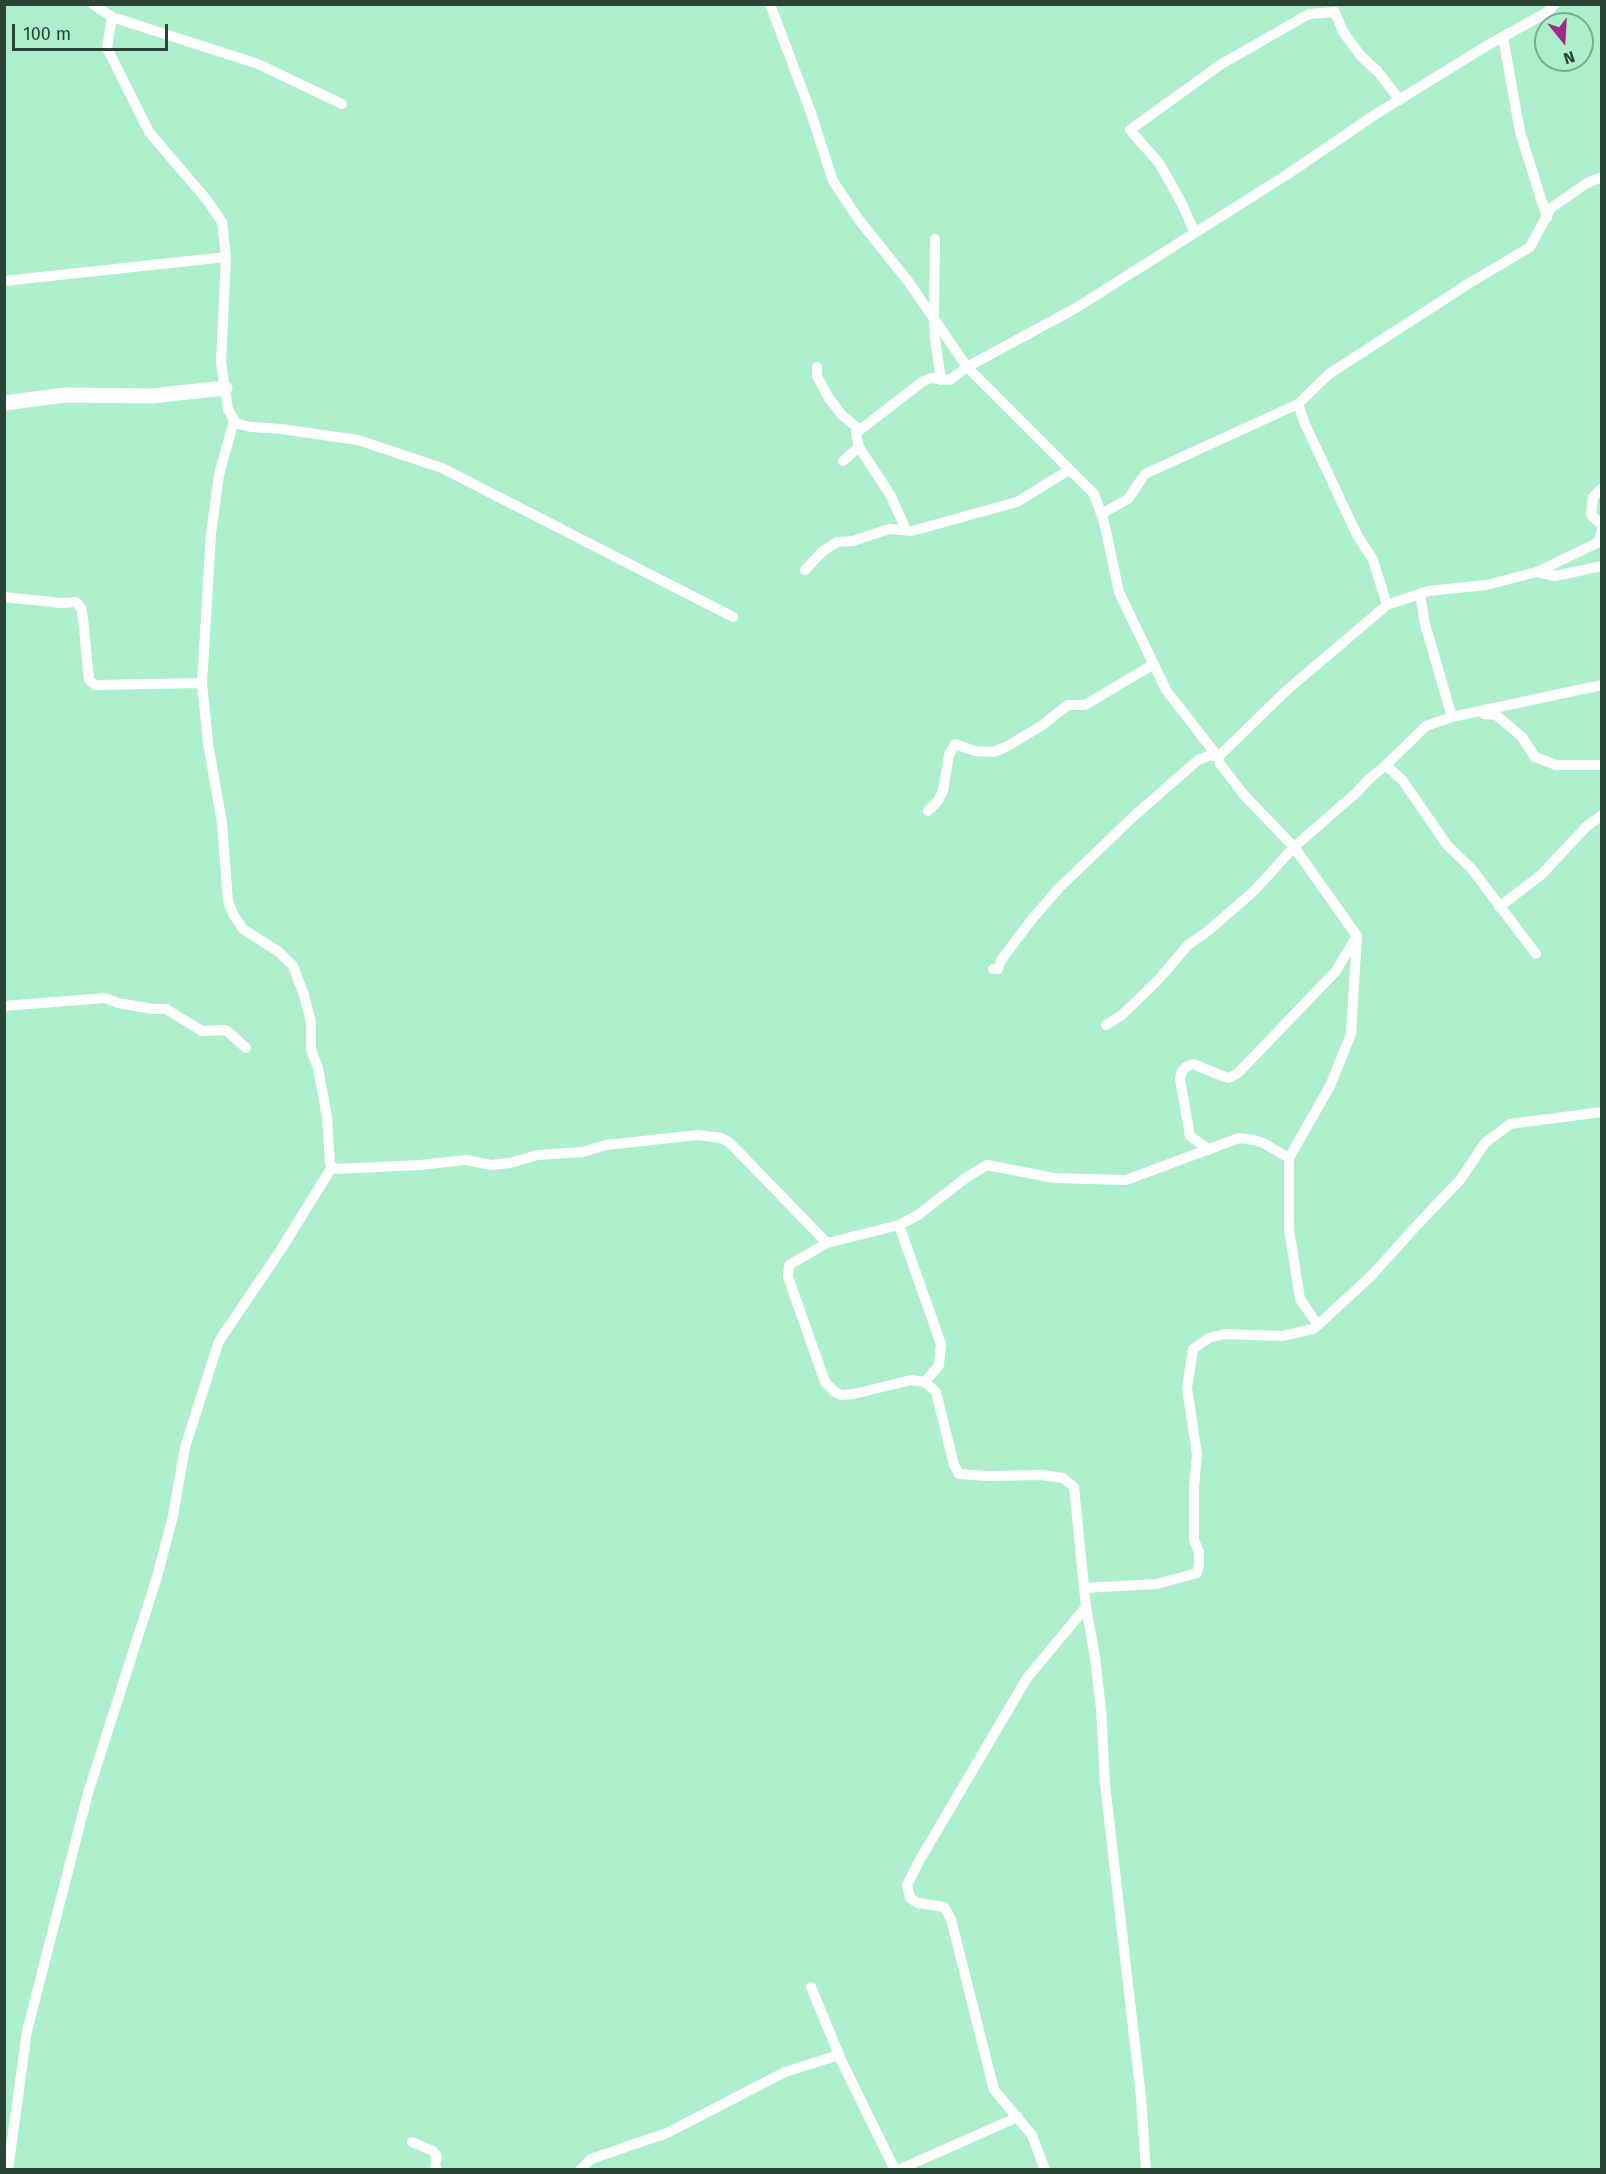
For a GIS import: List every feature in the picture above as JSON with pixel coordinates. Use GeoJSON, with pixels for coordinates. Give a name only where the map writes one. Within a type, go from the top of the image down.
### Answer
{"type":"FeatureCollection","features":[{"type":"Feature","properties":{"kind":"street"},"geometry":{"type":"LineString","coordinates":[[93,4],[112,17],[258,64],[342,104]]}},
{"type":"Feature","properties":{"kind":"street"},"geometry":{"type":"LineString","coordinates":[[771,4],[811,112],[833,181],[860,220],[908,281],[968,367],[1094,494],[1101,513],[1119,592],[1166,690],[1218,756],[1220,764],[1244,795],[1294,846],[1357,936],[1351,1034],[1330,1086],[1289,1158],[1289,1229],[1300,1299],[1318,1325]]}},
{"type":"Feature","properties":{"kind":"street"},"geometry":{"type":"LineString","coordinates":[[1195,233],[1159,163],[1130,130],[1220,66],[1284,28],[1309,14],[1335,12],[1345,4]]}},
{"type":"Feature","properties":{"kind":"street"},"geometry":{"type":"LineString","coordinates":[[906,530],[891,496],[860,447],[856,433],[922,382],[931,378],[950,380],[968,367],[1076,308],[1400,100],[1546,13],[1555,4]]}},
{"type":"Feature","properties":{"kind":"street"},"geometry":{"type":"LineString","coordinates":[[1335,12],[1343,32],[1400,100]]}},
{"type":"Feature","properties":{"kind":"street"},"geometry":{"type":"LineString","coordinates":[[112,17],[107,48],[149,132],[207,200],[222,222],[226,257],[221,362],[228,409],[238,424],[358,440],[442,468],[733,617]]}},
{"type":"Feature","properties":{"kind":"street"},"geometry":{"type":"LineString","coordinates":[[1503,37],[1520,132],[1547,218]]}},
{"type":"Feature","properties":{"kind":"street"},"geometry":{"type":"LineString","coordinates":[[1101,513],[1128,499],[1145,474],[1298,404],[1329,374],[1468,284],[1530,247],[1551,208],[1587,183],[1602,177]]}},
{"type":"Feature","properties":{"kind":"street"},"geometry":{"type":"LineString","coordinates":[[935,239],[934,339],[941,380]]}},
{"type":"Feature","properties":{"kind":"street"},"geometry":{"type":"LineString","coordinates":[[4,281],[226,257]]}},
{"type":"Feature","properties":{"kind":"street"},"geometry":{"type":"LineString","coordinates":[[817,367],[817,376],[828,397],[842,415],[860,430]]}},
{"type":"Feature","properties":{"kind":"street"},"geometry":{"type":"LineString","coordinates":[[4,403],[65,395],[151,396],[225,388]]}},
{"type":"Feature","properties":{"kind":"street"},"geometry":{"type":"LineString","coordinates":[[1298,404],[1357,535],[1373,560],[1387,605]]}},
{"type":"Feature","properties":{"kind":"street"},"geometry":{"type":"LineString","coordinates":[[8,2169],[27,2031],[88,1792],[157,1577],[173,1516],[185,1447],[219,1341],[280,1251],[332,1167],[327,1117],[318,1068],[311,1050],[311,1022],[297,976],[293,966],[279,952],[243,929],[228,901],[222,822],[208,743],[202,682],[211,534],[219,475],[234,420]]}},
{"type":"Feature","properties":{"kind":"street"},"geometry":{"type":"LineString","coordinates":[[843,461],[860,447]]}},
{"type":"Feature","properties":{"kind":"street"},"geometry":{"type":"LineString","coordinates":[[805,570],[823,551],[837,542],[853,541],[889,529],[912,531],[1017,502],[1069,470]]}},
{"type":"Feature","properties":{"kind":"street"},"geometry":{"type":"LineString","coordinates":[[1218,756],[1287,690],[1387,605],[1420,594],[1486,585],[1537,572],[1599,542],[1601,532],[1591,515],[1593,497],[1602,489]]}},
{"type":"Feature","properties":{"kind":"street"},"geometry":{"type":"LineString","coordinates":[[1537,572],[1555,576],[1602,566]]}},
{"type":"Feature","properties":{"kind":"street"},"geometry":{"type":"LineString","coordinates":[[1420,594],[1425,624],[1452,717]]}},
{"type":"Feature","properties":{"kind":"street"},"geometry":{"type":"LineString","coordinates":[[4,597],[61,603],[76,602],[81,608],[83,618],[89,680],[95,685],[202,682]]}},
{"type":"Feature","properties":{"kind":"street"},"geometry":{"type":"LineString","coordinates":[[928,810],[939,801],[949,755],[955,744],[993,752],[1006,747],[1041,726],[1068,705],[1085,705],[1154,664]]}},
{"type":"Feature","properties":{"kind":"street"},"geometry":{"type":"LineString","coordinates":[[1106,1025],[1122,1014],[1158,980],[1188,945],[1208,931],[1255,890],[1294,846],[1386,765],[1426,726],[1452,717],[1602,685]]}},
{"type":"Feature","properties":{"kind":"street"},"geometry":{"type":"LineString","coordinates":[[1474,713],[1496,715],[1522,737],[1535,757],[1556,765],[1602,765]]}},
{"type":"Feature","properties":{"kind":"street"},"geometry":{"type":"LineString","coordinates":[[993,969],[998,969],[1001,960],[1059,888],[1134,816],[1198,760],[1211,755],[1218,756]]}},
{"type":"Feature","properties":{"kind":"street"},"geometry":{"type":"LineString","coordinates":[[1386,765],[1403,782],[1447,845],[1471,868],[1536,954]]}},
{"type":"Feature","properties":{"kind":"street"},"geometry":{"type":"LineString","coordinates":[[1499,907],[1541,875],[1586,827],[1602,815]]}},
{"type":"Feature","properties":{"kind":"street"},"geometry":{"type":"LineString","coordinates":[[1209,1150],[1190,1136],[1180,1079],[1182,1071],[1186,1066],[1193,1064],[1229,1078],[1238,1073],[1336,970],[1357,936]]}},
{"type":"Feature","properties":{"kind":"street"},"geometry":{"type":"LineString","coordinates":[[4,1006],[105,998],[118,1003],[166,1009],[202,1031],[225,1030],[246,1048]]}},
{"type":"Feature","properties":{"kind":"street"},"geometry":{"type":"LineString","coordinates":[[1084,1588],[1157,1584],[1197,1574],[1199,1565],[1194,1540],[1194,1487],[1197,1454],[1187,1388],[1193,1349],[1209,1338],[1224,1334],[1282,1336],[1313,1329],[1372,1275],[1460,1180],[1485,1143],[1510,1124],[1602,1112]]}},
{"type":"Feature","properties":{"kind":"street"},"geometry":{"type":"LineString","coordinates":[[332,1167],[337,1169],[420,1165],[466,1160],[491,1165],[510,1163],[538,1155],[583,1152],[606,1145],[698,1135],[721,1138],[729,1142],[827,1243]]}},
{"type":"Feature","properties":{"kind":"street"},"geometry":{"type":"LineString","coordinates":[[1146,2169],[1141,2097],[1105,1784],[1101,1709],[1086,1608],[1074,1487],[1063,1478],[1042,1475],[959,1474],[951,1455],[936,1392],[925,1382],[911,1380],[841,1395],[835,1392],[825,1382],[788,1277],[789,1265],[827,1243],[899,1225],[918,1215],[987,1165],[1054,1178],[1126,1180],[1239,1138],[1254,1140],[1289,1158]]}},
{"type":"Feature","properties":{"kind":"street"},"geometry":{"type":"LineString","coordinates":[[899,1225],[941,1344],[939,1365],[925,1382]]}},
{"type":"Feature","properties":{"kind":"street"},"geometry":{"type":"LineString","coordinates":[[1045,2169],[1032,2135],[994,2090],[951,1918],[944,1907],[918,1903],[910,1898],[907,1885],[1027,1678],[1086,1608]]}},
{"type":"Feature","properties":{"kind":"street"},"geometry":{"type":"LineString","coordinates":[[811,1987],[839,2055],[897,2169],[1018,2117]]}},
{"type":"Feature","properties":{"kind":"street"},"geometry":{"type":"LineString","coordinates":[[580,2169],[591,2159],[667,2133],[785,2072],[839,2055]]}},
{"type":"Feature","properties":{"kind":"street"},"geometry":{"type":"LineString","coordinates":[[412,2142],[433,2151],[437,2156],[435,2166],[437,2169]]}}]}
